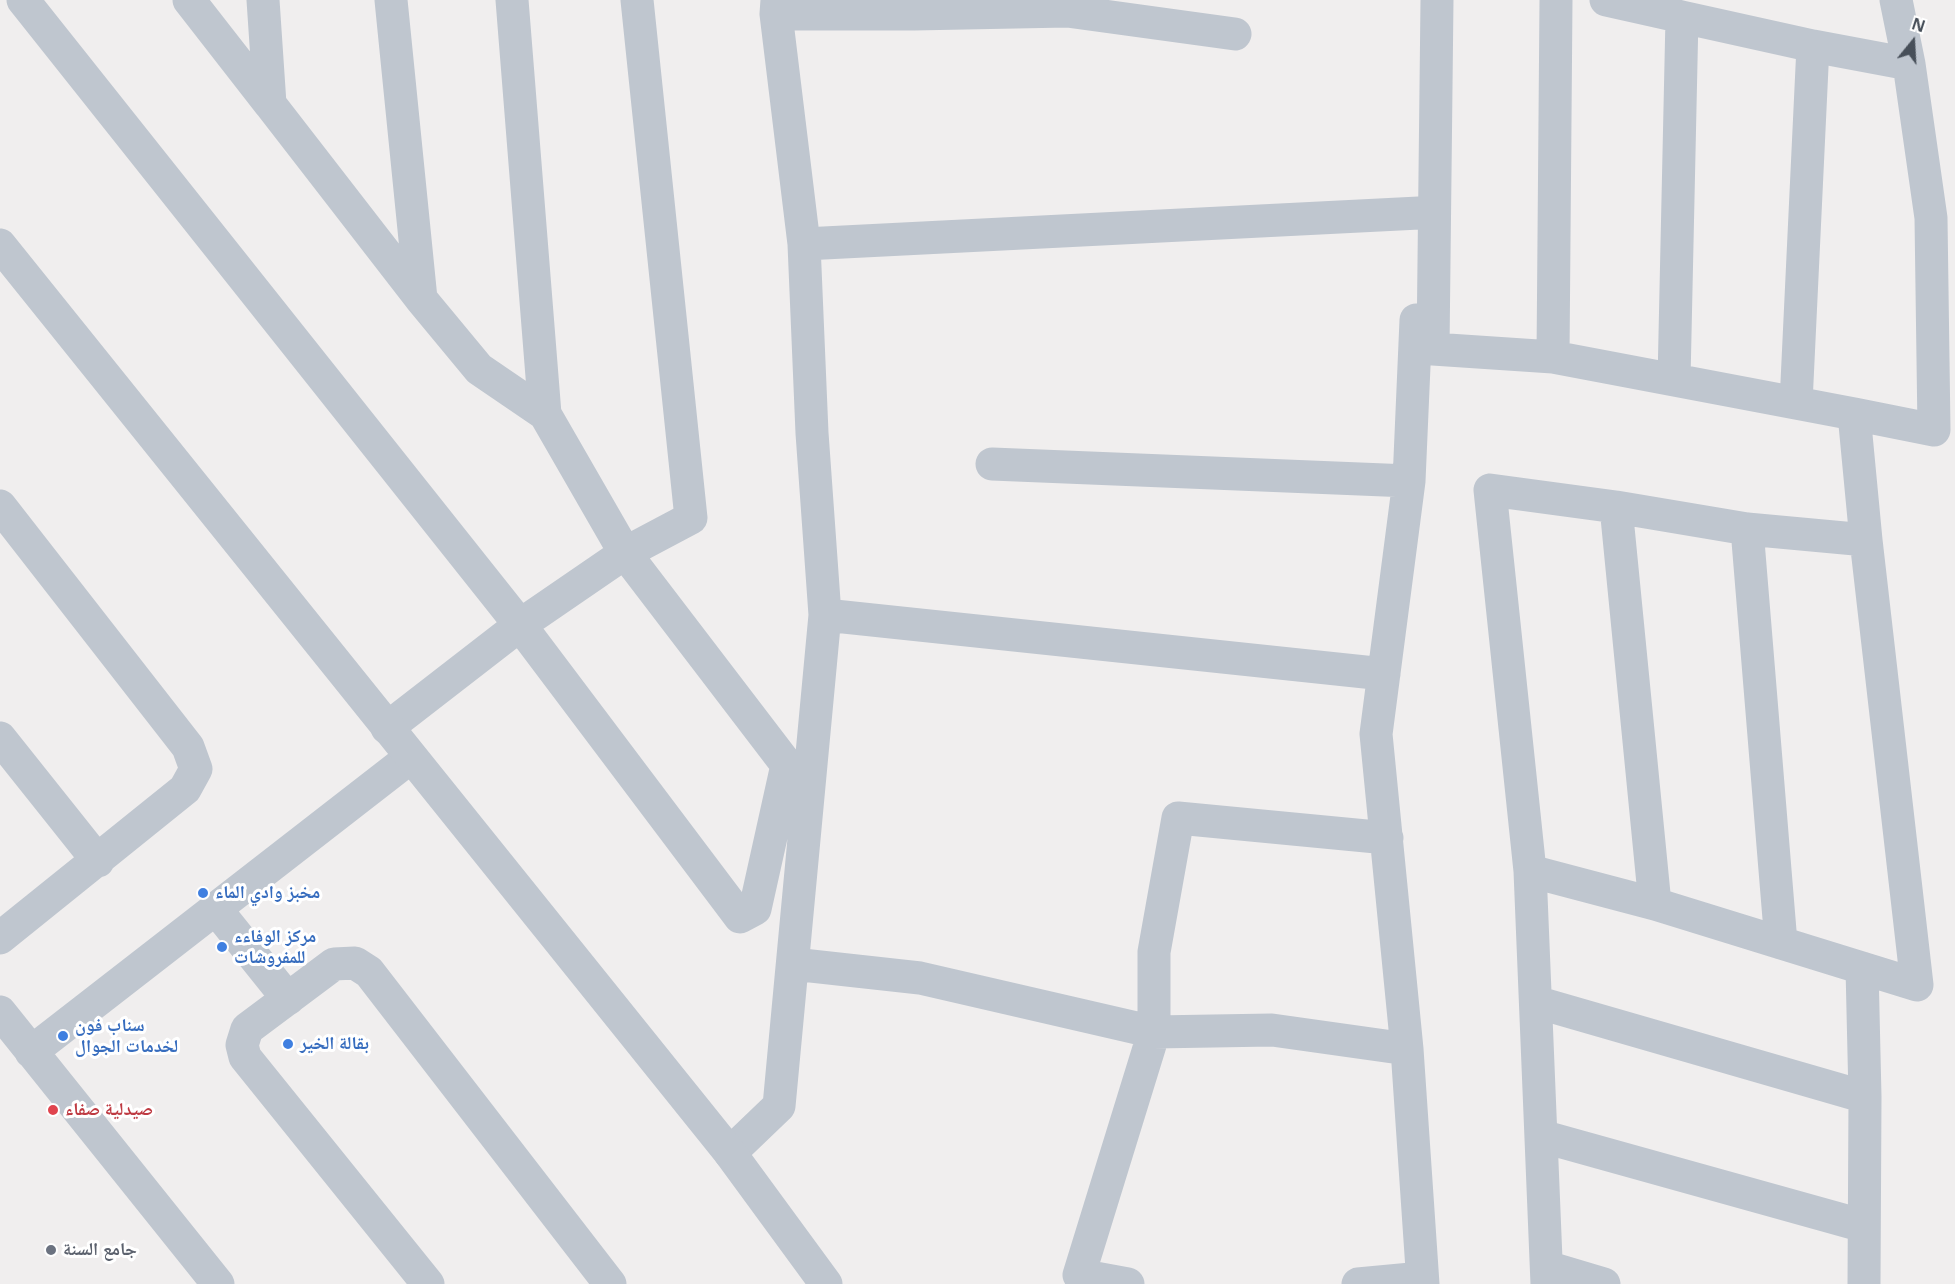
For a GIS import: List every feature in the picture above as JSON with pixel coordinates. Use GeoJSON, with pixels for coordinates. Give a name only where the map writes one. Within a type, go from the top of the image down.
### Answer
{"type":"FeatureCollection","features":[{"type":"Feature","properties":{"kind":"street"},"geometry":{"type":"LineString","coordinates":[[23,0],[520,625],[740,917],[755,909],[787,765],[626,553],[545,414],[512,0]]}},
{"type":"Feature","properties":{"kind":"street"},"geometry":{"type":"LineString","coordinates":[[189,0],[478,369],[545,414]]}},
{"type":"Feature","properties":{"kind":"street"},"geometry":{"type":"LineString","coordinates":[[263,0],[270,104]]}},
{"type":"Feature","properties":{"kind":"street"},"geometry":{"type":"LineString","coordinates":[[391,0],[421,299]]}},
{"type":"Feature","properties":{"kind":"street"},"geometry":{"type":"LineString","coordinates":[[387,728],[520,625],[626,553],[691,518],[637,0]]}},
{"type":"Feature","properties":{"kind":"street"},"geometry":{"type":"LineString","coordinates":[[1358,1284],[1422,1281],[1407,1049],[1376,734],[1409,481],[1419,213],[1421,0]]}},
{"type":"Feature","properties":{"kind":"street"},"geometry":{"type":"LineString","coordinates":[[1437,0],[1433,349],[1553,357],[1934,430],[1932,218],[1909,64],[1896,0]]}},
{"type":"Feature","properties":{"kind":"street"},"geometry":{"type":"LineString","coordinates":[[1553,357],[1556,0]]}},
{"type":"Feature","properties":{"kind":"street"},"geometry":{"type":"LineString","coordinates":[[1606,0],[1813,46],[1909,64]]}},
{"type":"Feature","properties":{"kind":"street"},"geometry":{"type":"LineString","coordinates":[[730,1153],[779,1106],[825,615],[812,433],[804,244],[777,7],[914,14],[1067,11],[1235,34]]}},
{"type":"Feature","properties":{"kind":"street"},"geometry":{"type":"LineString","coordinates":[[1674,380],[1682,16]]}},
{"type":"Feature","properties":{"kind":"street"},"geometry":{"type":"LineString","coordinates":[[1796,403],[1813,46]]}},
{"type":"Feature","properties":{"kind":"street"},"geometry":{"type":"LineString","coordinates":[[804,244],[1419,213]]}},
{"type":"Feature","properties":{"kind":"street"},"geometry":{"type":"LineString","coordinates":[[0,245],[730,1153],[826,1284]]}},
{"type":"Feature","properties":{"kind":"street"},"geometry":{"type":"LineString","coordinates":[[1530,871],[1655,904],[1917,985],[1866,540],[1854,414]]}},
{"type":"Feature","properties":{"kind":"street"},"geometry":{"type":"LineString","coordinates":[[992,464],[1409,481]]}},
{"type":"Feature","properties":{"kind":"street"},"geometry":{"type":"LineString","coordinates":[[1604,1284],[1547,1276],[1530,871],[1490,490],[1616,507],[1747,529],[1866,540]]}},
{"type":"Feature","properties":{"kind":"street"},"geometry":{"type":"LineString","coordinates":[[0,506],[188,747],[196,769],[185,789],[0,938]]}},
{"type":"Feature","properties":{"kind":"street"},"geometry":{"type":"LineString","coordinates":[[1616,507],[1655,904]]}},
{"type":"Feature","properties":{"kind":"street"},"geometry":{"type":"LineString","coordinates":[[1747,529],[1781,943]]}},
{"type":"Feature","properties":{"kind":"street"},"geometry":{"type":"LineString","coordinates":[[825,615],[1384,674]]}},
{"type":"Feature","properties":{"kind":"street"},"geometry":{"type":"LineString","coordinates":[[0,738],[98,861]]}},
{"type":"Feature","properties":{"kind":"street"},"geometry":{"type":"LineString","coordinates":[[31,1052],[411,757]]}},
{"type":"Feature","properties":{"kind":"street"},"geometry":{"type":"LineString","coordinates":[[1128,1284],[1079,1275],[1154,1032],[1154,952],[1178,818],[1387,838]]}},
{"type":"Feature","properties":{"kind":"street"},"geometry":{"type":"LineString","coordinates":[[215,908],[288,999]]}},
{"type":"Feature","properties":{"kind":"street"},"geometry":{"type":"LineString","coordinates":[[428,1284],[245,1057],[242,1046],[247,1029],[334,964],[355,963],[369,972],[610,1284]]}},
{"type":"Feature","properties":{"kind":"street"},"geometry":{"type":"LineString","coordinates":[[794,964],[920,978],[1154,1032],[1272,1030],[1407,1049]]}},
{"type":"Feature","properties":{"kind":"street"},"geometry":{"type":"LineString","coordinates":[[1862,968],[1865,1097],[1863,1284]]}},
{"type":"Feature","properties":{"kind":"street"},"geometry":{"type":"LineString","coordinates":[[1536,1002],[1865,1097]]}},
{"type":"Feature","properties":{"kind":"street"},"geometry":{"type":"LineString","coordinates":[[0,1012],[214,1283]]}},
{"type":"Feature","properties":{"kind":"street"},"geometry":{"type":"LineString","coordinates":[[1541,1136],[1864,1226]]}},
{"type":"Feature","properties":{"kind":"place","name":"مخبز وادي الماء"},"geometry":{"type":"Point","coordinates":[203,893]}},
{"type":"Feature","properties":{"kind":"place","name":"مركز الوفاءء للمفروشات"},"geometry":{"type":"Point","coordinates":[222,947]}},
{"type":"Feature","properties":{"kind":"place","name":"سناب فون لخدمات الجوال"},"geometry":{"type":"Point","coordinates":[63,1036]}},
{"type":"Feature","properties":{"kind":"place","name":"بقالة الخير"},"geometry":{"type":"Point","coordinates":[288,1044]}},
{"type":"Feature","properties":{"kind":"place","name":"صيدلية صفاء"},"geometry":{"type":"Point","coordinates":[53,1110]}},
{"type":"Feature","properties":{"kind":"place","name":"جامع السنة"},"geometry":{"type":"Point","coordinates":[51,1250]}}]}
